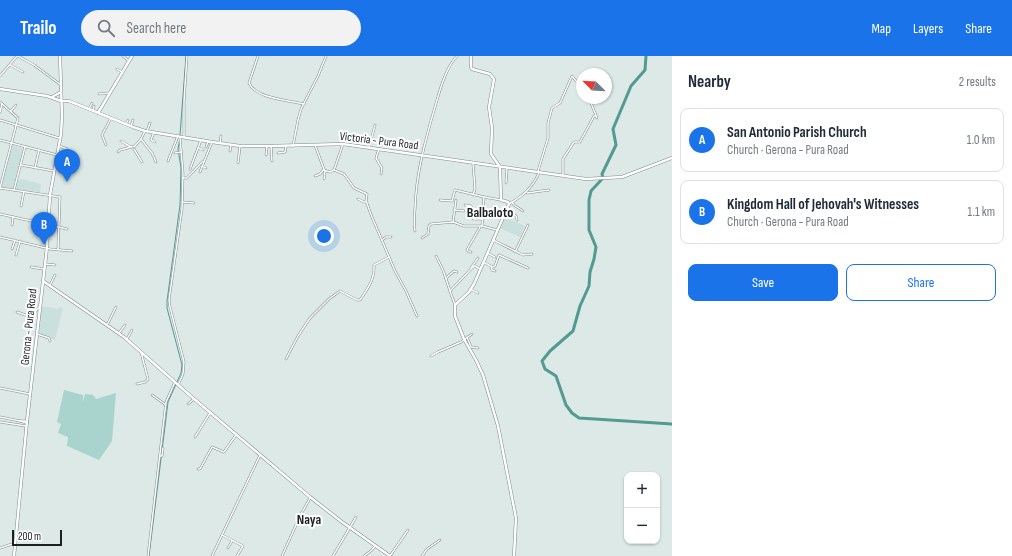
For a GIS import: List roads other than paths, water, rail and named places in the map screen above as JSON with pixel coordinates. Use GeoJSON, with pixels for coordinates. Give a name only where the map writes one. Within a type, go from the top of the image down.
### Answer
{"type":"FeatureCollection","features":[{"type":"Feature","properties":{"kind":"main road","name":"Gerona - Pura Road"},"geometry":{"type":"LineString","coordinates":[[14,556],[30,394],[47,248],[50,195],[62,126],[60,56]]}},
{"type":"Feature","properties":{"kind":"main road"},"geometry":{"type":"LineString","coordinates":[[98,113],[101,104],[110,93],[132,56]]}},
{"type":"Feature","properties":{"kind":"main road"},"geometry":{"type":"LineString","coordinates":[[471,56],[472,70],[490,74],[494,79],[489,106],[492,128],[491,154],[500,168],[501,200],[511,203],[470,289],[455,305],[455,318],[483,375],[498,426],[516,518],[514,556]]}},
{"type":"Feature","properties":{"kind":"main road"},"geometry":{"type":"LineString","coordinates":[[0,89],[52,97],[61,101]]}},
{"type":"Feature","properties":{"kind":"main road"},"geometry":{"type":"LineString","coordinates":[[52,97],[61,92],[69,101]]}},
{"type":"Feature","properties":{"kind":"main road","name":"Victoria - Pura Road"},"geometry":{"type":"LineString","coordinates":[[61,101],[69,101],[146,131],[210,142],[240,146],[343,144],[580,179],[607,179],[622,177],[672,158]]}},
{"type":"Feature","properties":{"kind":"main road"},"geometry":{"type":"LineString","coordinates":[[43,281],[127,339],[210,413],[310,497],[350,528],[390,556]]}},
{"type":"Feature","properties":{"kind":"street"},"geometry":{"type":"LineString","coordinates":[[0,76],[17,56],[34,65],[61,86]]}},
{"type":"Feature","properties":{"kind":"street"},"geometry":{"type":"LineString","coordinates":[[123,56],[129,61]]}},
{"type":"Feature","properties":{"kind":"street"},"geometry":{"type":"LineString","coordinates":[[184,137],[184,101],[187,56]]}},
{"type":"Feature","properties":{"kind":"street"},"geometry":{"type":"LineString","coordinates":[[258,56],[249,83],[250,86],[272,98],[304,104]]}},
{"type":"Feature","properties":{"kind":"street"},"geometry":{"type":"LineString","coordinates":[[293,146],[298,120],[326,56]]}},
{"type":"Feature","properties":{"kind":"street"},"geometry":{"type":"LineString","coordinates":[[415,231],[415,188],[421,156],[442,86],[452,63],[457,56]]}},
{"type":"Feature","properties":{"kind":"street"},"geometry":{"type":"LineString","coordinates":[[10,65],[23,72]]}},
{"type":"Feature","properties":{"kind":"street"},"geometry":{"type":"LineString","coordinates":[[117,69],[122,72]]}},
{"type":"Feature","properties":{"kind":"street"},"geometry":{"type":"LineString","coordinates":[[523,211],[511,203],[527,192],[533,184],[538,173],[548,138],[548,123],[553,107],[560,103],[572,76],[576,81]]}},
{"type":"Feature","properties":{"kind":"street"},"geometry":{"type":"LineString","coordinates":[[99,94],[110,93]]}},
{"type":"Feature","properties":{"kind":"street"},"geometry":{"type":"LineString","coordinates":[[0,102],[18,117],[0,188],[61,198],[58,249]]}},
{"type":"Feature","properties":{"kind":"street"},"geometry":{"type":"LineString","coordinates":[[89,109],[92,103]]}},
{"type":"Feature","properties":{"kind":"street"},"geometry":{"type":"LineString","coordinates":[[0,112],[2,104]]}},
{"type":"Feature","properties":{"kind":"street"},"geometry":{"type":"LineString","coordinates":[[563,177],[563,159],[565,155],[574,142],[580,142],[593,117],[596,117],[591,104]]}},
{"type":"Feature","properties":{"kind":"street"},"geometry":{"type":"LineString","coordinates":[[12,111],[16,105]]}},
{"type":"Feature","properties":{"kind":"street"},"geometry":{"type":"LineString","coordinates":[[93,110],[94,106]]}},
{"type":"Feature","properties":{"kind":"street"},"geometry":{"type":"LineString","coordinates":[[106,145],[102,135],[110,118]]}},
{"type":"Feature","properties":{"kind":"street"},"geometry":{"type":"LineString","coordinates":[[0,120],[60,139]]}},
{"type":"Feature","properties":{"kind":"street"},"geometry":{"type":"LineString","coordinates":[[126,124],[128,120]]}},
{"type":"Feature","properties":{"kind":"street"},"geometry":{"type":"LineString","coordinates":[[131,126],[133,120]]}},
{"type":"Feature","properties":{"kind":"street"},"geometry":{"type":"LineString","coordinates":[[118,152],[120,150],[135,146],[141,139],[150,123]]}},
{"type":"Feature","properties":{"kind":"street"},"geometry":{"type":"LineString","coordinates":[[369,148],[375,124]]}},
{"type":"Feature","properties":{"kind":"street"},"geometry":{"type":"LineString","coordinates":[[154,132],[152,140],[155,142]]}},
{"type":"Feature","properties":{"kind":"street"},"geometry":{"type":"LineString","coordinates":[[178,384],[183,374],[184,362],[170,310],[169,300],[182,202],[183,178],[179,136]]}},
{"type":"Feature","properties":{"kind":"street"},"geometry":{"type":"LineString","coordinates":[[168,161],[179,136]]}},
{"type":"Feature","properties":{"kind":"street"},"geometry":{"type":"LineString","coordinates":[[220,143],[221,136]]}},
{"type":"Feature","properties":{"kind":"street"},"geometry":{"type":"LineString","coordinates":[[141,139],[152,153],[156,162]]}},
{"type":"Feature","properties":{"kind":"street"},"geometry":{"type":"LineString","coordinates":[[0,140],[57,155]]}},
{"type":"Feature","properties":{"kind":"street"},"geometry":{"type":"LineString","coordinates":[[190,169],[201,140]]}},
{"type":"Feature","properties":{"kind":"street"},"geometry":{"type":"LineString","coordinates":[[121,141],[131,147]]}},
{"type":"Feature","properties":{"kind":"street"},"geometry":{"type":"LineString","coordinates":[[206,147],[210,142]]}},
{"type":"Feature","properties":{"kind":"street"},"geometry":{"type":"LineString","coordinates":[[200,172],[210,142]]}},
{"type":"Feature","properties":{"kind":"street"},"geometry":{"type":"LineString","coordinates":[[334,170],[343,144]]}},
{"type":"Feature","properties":{"kind":"street"},"geometry":{"type":"LineString","coordinates":[[230,151],[231,145]]}},
{"type":"Feature","properties":{"kind":"street"},"geometry":{"type":"LineString","coordinates":[[315,145],[324,170],[324,179]]}},
{"type":"Feature","properties":{"kind":"street"},"geometry":{"type":"LineString","coordinates":[[59,146],[67,149]]}},
{"type":"Feature","properties":{"kind":"street"},"geometry":{"type":"LineString","coordinates":[[135,146],[134,150],[142,162]]}},
{"type":"Feature","properties":{"kind":"street"},"geometry":{"type":"LineString","coordinates":[[238,163],[240,146]]}},
{"type":"Feature","properties":{"kind":"street"},"geometry":{"type":"LineString","coordinates":[[266,155],[267,146]]}},
{"type":"Feature","properties":{"kind":"street"},"geometry":{"type":"LineString","coordinates":[[271,146],[272,161]]}},
{"type":"Feature","properties":{"kind":"street"},"geometry":{"type":"LineString","coordinates":[[278,153],[286,152],[286,146]]}},
{"type":"Feature","properties":{"kind":"street"},"geometry":{"type":"LineString","coordinates":[[14,190],[25,147]]}},
{"type":"Feature","properties":{"kind":"street"},"geometry":{"type":"LineString","coordinates":[[198,148],[204,150]]}},
{"type":"Feature","properties":{"kind":"street"},"geometry":{"type":"LineString","coordinates":[[379,149],[376,158],[382,168],[381,174]]}},
{"type":"Feature","properties":{"kind":"street"},"geometry":{"type":"LineString","coordinates":[[35,168],[39,150]]}},
{"type":"Feature","properties":{"kind":"street"},"geometry":{"type":"LineString","coordinates":[[175,153],[181,152]]}},
{"type":"Feature","properties":{"kind":"street"},"geometry":{"type":"LineString","coordinates":[[183,178],[187,178],[204,160]]}},
{"type":"Feature","properties":{"kind":"street"},"geometry":{"type":"LineString","coordinates":[[473,164],[475,189],[473,195]]}},
{"type":"Feature","properties":{"kind":"street"},"geometry":{"type":"LineString","coordinates":[[21,165],[54,171]]}},
{"type":"Feature","properties":{"kind":"street"},"geometry":{"type":"LineString","coordinates":[[202,166],[206,168]]}},
{"type":"Feature","properties":{"kind":"street"},"geometry":{"type":"LineString","coordinates":[[506,183],[507,169]]}},
{"type":"Feature","properties":{"kind":"street"},"geometry":{"type":"LineString","coordinates":[[324,170],[330,172],[334,170],[344,174],[354,188],[367,194],[367,202],[382,240],[417,316]]}},
{"type":"Feature","properties":{"kind":"street"},"geometry":{"type":"LineString","coordinates":[[315,176],[324,170]]}},
{"type":"Feature","properties":{"kind":"street"},"geometry":{"type":"LineString","coordinates":[[440,200],[452,201],[454,190],[501,200]]}},
{"type":"Feature","properties":{"kind":"street"},"geometry":{"type":"LineString","coordinates":[[527,192],[549,190]]}},
{"type":"Feature","properties":{"kind":"street"},"geometry":{"type":"LineString","coordinates":[[21,206],[24,191]]}},
{"type":"Feature","properties":{"kind":"street"},"geometry":{"type":"LineString","coordinates":[[471,252],[467,250],[481,226],[483,219],[484,197]]}},
{"type":"Feature","properties":{"kind":"street"},"geometry":{"type":"LineString","coordinates":[[358,199],[367,202]]}},
{"type":"Feature","properties":{"kind":"street"},"geometry":{"type":"LineString","coordinates":[[453,222],[456,200]]}},
{"type":"Feature","properties":{"kind":"street"},"geometry":{"type":"LineString","coordinates":[[182,202],[194,203]]}},
{"type":"Feature","properties":{"kind":"street"},"geometry":{"type":"LineString","coordinates":[[465,205],[471,206],[474,211],[483,211]]}},
{"type":"Feature","properties":{"kind":"street"},"geometry":{"type":"LineString","coordinates":[[454,210],[464,211]]}},
{"type":"Feature","properties":{"kind":"street"},"geometry":{"type":"LineString","coordinates":[[507,210],[516,216],[517,220]]}},
{"type":"Feature","properties":{"kind":"street"},"geometry":{"type":"LineString","coordinates":[[0,214],[67,229]]}},
{"type":"Feature","properties":{"kind":"street"},"geometry":{"type":"LineString","coordinates":[[12,225],[13,217]]}},
{"type":"Feature","properties":{"kind":"street"},"geometry":{"type":"LineString","coordinates":[[473,219],[483,219]]}},
{"type":"Feature","properties":{"kind":"street"},"geometry":{"type":"LineString","coordinates":[[422,238],[428,234],[431,224],[453,222],[464,226],[481,226],[497,230]]}},
{"type":"Feature","properties":{"kind":"street"},"geometry":{"type":"LineString","coordinates":[[515,252],[528,225]]}},
{"type":"Feature","properties":{"kind":"street"},"geometry":{"type":"LineString","coordinates":[[0,237],[47,248],[72,251]]}},
{"type":"Feature","properties":{"kind":"street"},"geometry":{"type":"LineString","coordinates":[[382,240],[386,237],[391,237]]}},
{"type":"Feature","properties":{"kind":"street"},"geometry":{"type":"LineString","coordinates":[[12,249],[15,240]]}},
{"type":"Feature","properties":{"kind":"street"},"geometry":{"type":"LineString","coordinates":[[493,240],[515,252],[524,255],[532,254]]}},
{"type":"Feature","properties":{"kind":"street"},"geometry":{"type":"LineString","coordinates":[[16,255],[20,241]]}},
{"type":"Feature","properties":{"kind":"street"},"geometry":{"type":"LineString","coordinates":[[487,254],[495,257]]}},
{"type":"Feature","properties":{"kind":"street"},"geometry":{"type":"LineString","coordinates":[[436,256],[443,270],[455,305]]}},
{"type":"Feature","properties":{"kind":"street"},"geometry":{"type":"LineString","coordinates":[[492,267],[495,266],[499,256],[528,268]]}},
{"type":"Feature","properties":{"kind":"street"},"geometry":{"type":"LineString","coordinates":[[286,359],[298,336],[310,318],[329,299],[340,291],[360,300],[371,283],[374,273],[374,265],[389,257]]}},
{"type":"Feature","properties":{"kind":"street"},"geometry":{"type":"LineString","coordinates":[[469,271],[478,258]]}},
{"type":"Feature","properties":{"kind":"street"},"geometry":{"type":"LineString","coordinates":[[483,262],[492,267],[492,270],[495,271]]}},
{"type":"Feature","properties":{"kind":"street"},"geometry":{"type":"LineString","coordinates":[[45,264],[56,266]]}},
{"type":"Feature","properties":{"kind":"street"},"geometry":{"type":"LineString","coordinates":[[450,291],[474,266],[480,269]]}},
{"type":"Feature","properties":{"kind":"street"},"geometry":{"type":"LineString","coordinates":[[31,267],[44,269]]}},
{"type":"Feature","properties":{"kind":"street"},"geometry":{"type":"LineString","coordinates":[[446,278],[454,271],[457,272]]}},
{"type":"Feature","properties":{"kind":"street"},"geometry":{"type":"LineString","coordinates":[[50,285],[55,275]]}},
{"type":"Feature","properties":{"kind":"street"},"geometry":{"type":"LineString","coordinates":[[470,289],[478,293]]}},
{"type":"Feature","properties":{"kind":"street"},"geometry":{"type":"LineString","coordinates":[[17,312],[31,317],[41,305]]}},
{"type":"Feature","properties":{"kind":"street"},"geometry":{"type":"LineString","coordinates":[[106,325],[116,307]]}},
{"type":"Feature","properties":{"kind":"street"},"geometry":{"type":"LineString","coordinates":[[119,333],[125,325]]}},
{"type":"Feature","properties":{"kind":"street"},"geometry":{"type":"LineString","coordinates":[[127,339],[132,330]]}},
{"type":"Feature","properties":{"kind":"street"},"geometry":{"type":"LineString","coordinates":[[37,334],[49,338],[50,341]]}},
{"type":"Feature","properties":{"kind":"street"},"geometry":{"type":"LineString","coordinates":[[431,356],[461,342],[472,334]]}},
{"type":"Feature","properties":{"kind":"street"},"geometry":{"type":"LineString","coordinates":[[466,338],[471,347],[478,348]]}},
{"type":"Feature","properties":{"kind":"street"},"geometry":{"type":"LineString","coordinates":[[138,384],[145,382],[148,379],[140,350]]}},
{"type":"Feature","properties":{"kind":"street"},"geometry":{"type":"LineString","coordinates":[[148,556],[166,405],[168,395],[175,382]]}},
{"type":"Feature","properties":{"kind":"street"},"geometry":{"type":"LineString","coordinates":[[0,388],[30,394]]}},
{"type":"Feature","properties":{"kind":"street"},"geometry":{"type":"LineString","coordinates":[[152,395],[166,405]]}},
{"type":"Feature","properties":{"kind":"street"},"geometry":{"type":"LineString","coordinates":[[188,404],[194,399]]}},
{"type":"Feature","properties":{"kind":"street"},"geometry":{"type":"LineString","coordinates":[[195,437],[210,413]]}},
{"type":"Feature","properties":{"kind":"street"},"geometry":{"type":"LineString","coordinates":[[0,417],[27,423]]}},
{"type":"Feature","properties":{"kind":"street"},"geometry":{"type":"LineString","coordinates":[[0,422],[27,423]]}},
{"type":"Feature","properties":{"kind":"street"},"geometry":{"type":"LineString","coordinates":[[198,469],[200,469],[204,464],[211,447],[224,452],[236,435]]}},
{"type":"Feature","properties":{"kind":"street"},"geometry":{"type":"LineString","coordinates":[[160,456],[163,448]]}},
{"type":"Feature","properties":{"kind":"street"},"geometry":{"type":"LineString","coordinates":[[212,556],[260,455]]}},
{"type":"Feature","properties":{"kind":"street"},"geometry":{"type":"LineString","coordinates":[[282,556],[310,497]]}},
{"type":"Feature","properties":{"kind":"street"},"geometry":{"type":"LineString","coordinates":[[333,556],[356,517]]}},
{"type":"Feature","properties":{"kind":"street"},"geometry":{"type":"LineString","coordinates":[[390,556],[408,530]]}},
{"type":"Feature","properties":{"kind":"street"},"geometry":{"type":"LineString","coordinates":[[222,535],[243,547],[237,556]]}},
{"type":"Feature","properties":{"kind":"street"},"geometry":{"type":"LineString","coordinates":[[228,548],[232,540]]}},
{"type":"Feature","properties":{"kind":"street"},"geometry":{"type":"LineString","coordinates":[[422,556],[427,549],[440,540]]}},
{"type":"Feature","properties":{"kind":"street"},"geometry":{"type":"LineString","coordinates":[[0,548],[15,543]]}},
{"type":"Feature","properties":{"kind":"street"},"geometry":{"type":"LineString","coordinates":[[364,556],[375,546]]}},
{"type":"Feature","properties":{"kind":"street"},"geometry":{"type":"LineString","coordinates":[[383,551],[384,556]]}},
{"type":"Feature","properties":{"kind":"waterway"},"geometry":{"type":"LineString","coordinates":[[180,135],[186,56]]}},
{"type":"Feature","properties":{"kind":"waterway"},"geometry":{"type":"LineString","coordinates":[[646,56],[645,70],[631,86],[613,129],[616,145],[602,174],[603,178],[591,191],[589,200],[589,230],[596,247],[590,272],[589,286],[580,306],[573,331],[550,351],[542,361],[545,369],[556,376],[566,405],[572,413],[579,418],[672,424]]}},
{"type":"Feature","properties":{"kind":"waterway"},"geometry":{"type":"LineString","coordinates":[[149,556],[168,402],[181,373],[182,365],[167,308],[180,205],[181,168],[178,149],[180,138]]}},
{"type":"Feature","properties":{"kind":"place","name":"San Antonio Parish Church"},"geometry":{"type":"Point","coordinates":[67,182]}},
{"type":"Feature","properties":{"kind":"place","name":"Kingdom Hall of Jehovah's Witnesses"},"geometry":{"type":"Point","coordinates":[44,245]}},
{"type":"Feature","properties":{"kind":"district","name":"Balbaloto"},"geometry":{"type":"Point","coordinates":[490,212]}},
{"type":"Feature","properties":{"kind":"district","name":"Naya"},"geometry":{"type":"Point","coordinates":[309,519]}}]}
